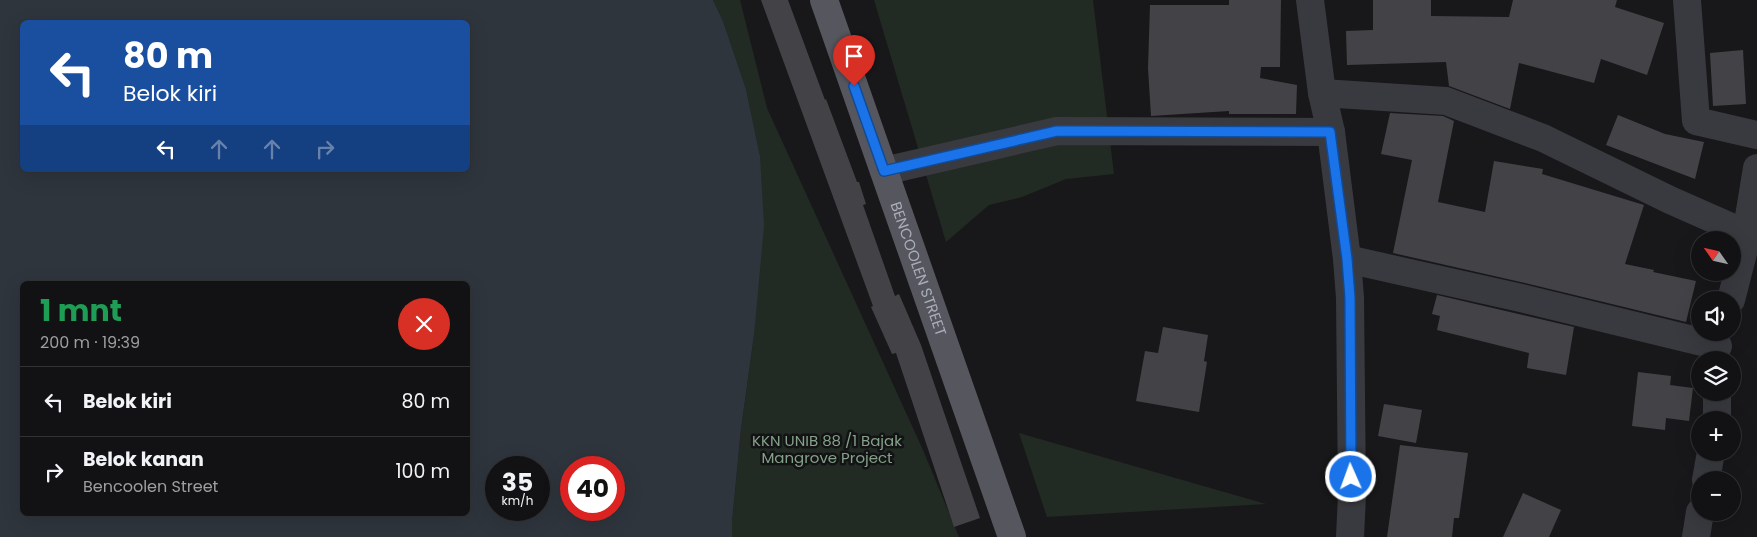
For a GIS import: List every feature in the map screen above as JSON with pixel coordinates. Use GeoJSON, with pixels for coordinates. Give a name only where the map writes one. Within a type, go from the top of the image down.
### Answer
{"type":"FeatureCollection","features":[{"type":"Feature","properties":{"kind":"main road","name":"BENCOOLEN STREET"},"geometry":{"type":"LineString","coordinates":[[824,0],[1012,537]]}},
{"type":"Feature","properties":{"kind":"street"},"geometry":{"type":"LineString","coordinates":[[1310,0],[1322,93],[1330,132],[1347,259],[1350,298],[1350,459],[1352,495],[1350,537]]}},
{"type":"Feature","properties":{"kind":"street"},"geometry":{"type":"LineString","coordinates":[[1687,0],[1696,121],[1757,135]]}},
{"type":"Feature","properties":{"kind":"street"},"geometry":{"type":"LineString","coordinates":[[1322,93],[1446,101],[1543,138],[1670,200],[1747,234]]}},
{"type":"Feature","properties":{"kind":"street"},"geometry":{"type":"LineString","coordinates":[[884,171],[1057,131],[1330,132]]}},
{"type":"Feature","properties":{"kind":"street"},"geometry":{"type":"LineString","coordinates":[[1733,291],[1747,234],[1757,168]]}},
{"type":"Feature","properties":{"kind":"street"},"geometry":{"type":"LineString","coordinates":[[1347,259],[1521,298],[1719,346]]}},
{"type":"Feature","properties":{"kind":"street"},"geometry":{"type":"LineString","coordinates":[[1696,537],[1699,521]]}},
{"type":"Feature","properties":{"kind":"green space","name":"KKN UNIB 88 /1 Bajak Mangrove Project"},"geometry":{"type":"Polygon","coordinates":[[[713,0],[740,0],[767,108],[923,450],[959,537],[732,537],[741,429],[754,335],[760,156],[746,89],[723,21],[713,0]]]}},
{"type":"Feature","properties":{"kind":"green space"},"geometry":{"type":"Polygon","coordinates":[[[874,0],[1093,0],[1114,174],[1066,179],[1022,197],[989,205],[946,242],[874,0]]]}},
{"type":"Feature","properties":{"kind":"green space"},"geometry":{"type":"Polygon","coordinates":[[[1019,433],[1266,504],[1047,517],[1019,433]]]}},
{"type":"Feature","properties":{"kind":"shaded area"},"geometry":{"type":"Polygon","coordinates":[[[0,0],[713,0],[723,21],[746,89],[760,156],[764,226],[754,335],[741,429],[732,537],[0,537],[0,0]]]}},
{"type":"Feature","properties":{"kind":"building"},"geometry":{"type":"Polygon","coordinates":[[[761,0],[788,0],[825,100],[857,182],[859,182],[866,204],[863,205],[895,296],[899,294],[921,345],[980,518],[954,527],[896,353],[892,354],[871,307],[873,306],[761,0]]]}},
{"type":"Feature","properties":{"kind":"building"},"geometry":{"type":"Polygon","coordinates":[[[1229,0],[1281,0],[1280,67],[1261,67],[1260,78],[1297,85],[1296,114],[1229,114],[1229,111],[1151,116],[1148,68],[1150,5],[1229,5],[1229,0]]]}},
{"type":"Feature","properties":{"kind":"building"},"geometry":{"type":"Polygon","coordinates":[[[1373,0],[1431,0],[1431,16],[1509,17],[1513,0],[1617,0],[1615,7],[1664,23],[1647,75],[1601,59],[1594,83],[1519,63],[1510,109],[1449,86],[1446,62],[1347,65],[1346,31],[1373,30],[1373,0]]]}},
{"type":"Feature","properties":{"kind":"building"},"geometry":{"type":"Polygon","coordinates":[[[1743,50],[1746,104],[1713,106],[1710,53],[1743,50]]]}},
{"type":"Feature","properties":{"kind":"building"},"geometry":{"type":"Polygon","coordinates":[[[1390,113],[1443,116],[1454,121],[1438,202],[1485,212],[1494,161],[1543,169],[1542,174],[1644,205],[1625,264],[1696,281],[1694,291],[1691,291],[1691,302],[1686,322],[1393,253],[1412,160],[1381,154],[1390,113]]]}},
{"type":"Feature","properties":{"kind":"building"},"geometry":{"type":"Polygon","coordinates":[[[1618,115],[1665,134],[1704,142],[1695,179],[1606,145],[1618,115]]]}},
{"type":"Feature","properties":{"kind":"building"},"geometry":{"type":"Polygon","coordinates":[[[1437,295],[1574,327],[1566,375],[1527,368],[1529,353],[1437,330],[1440,316],[1432,314],[1437,295]]]}},
{"type":"Feature","properties":{"kind":"building"},"geometry":{"type":"Polygon","coordinates":[[[1163,327],[1208,335],[1204,361],[1207,362],[1199,412],[1136,401],[1145,351],[1158,353],[1163,327]]]}},
{"type":"Feature","properties":{"kind":"building"},"geometry":{"type":"Polygon","coordinates":[[[1638,372],[1671,376],[1670,385],[1691,388],[1689,421],[1666,418],[1665,430],[1632,426],[1638,372]]]}},
{"type":"Feature","properties":{"kind":"building"},"geometry":{"type":"Polygon","coordinates":[[[1384,404],[1422,410],[1416,443],[1378,436],[1384,404]]]}},
{"type":"Feature","properties":{"kind":"building"},"geometry":{"type":"Polygon","coordinates":[[[1400,445],[1468,453],[1459,518],[1454,518],[1452,537],[1387,537],[1400,445]]]}},
{"type":"Feature","properties":{"kind":"building"},"geometry":{"type":"Polygon","coordinates":[[[1523,493],[1561,510],[1549,537],[1503,537],[1523,493]]]}},
{"type":"Feature","properties":{"kind":"route"},"geometry":{"type":"LineString","coordinates":[[854,86],[884,171],[1057,131],[1330,132],[1347,259],[1350,298],[1351,477]]}}]}
